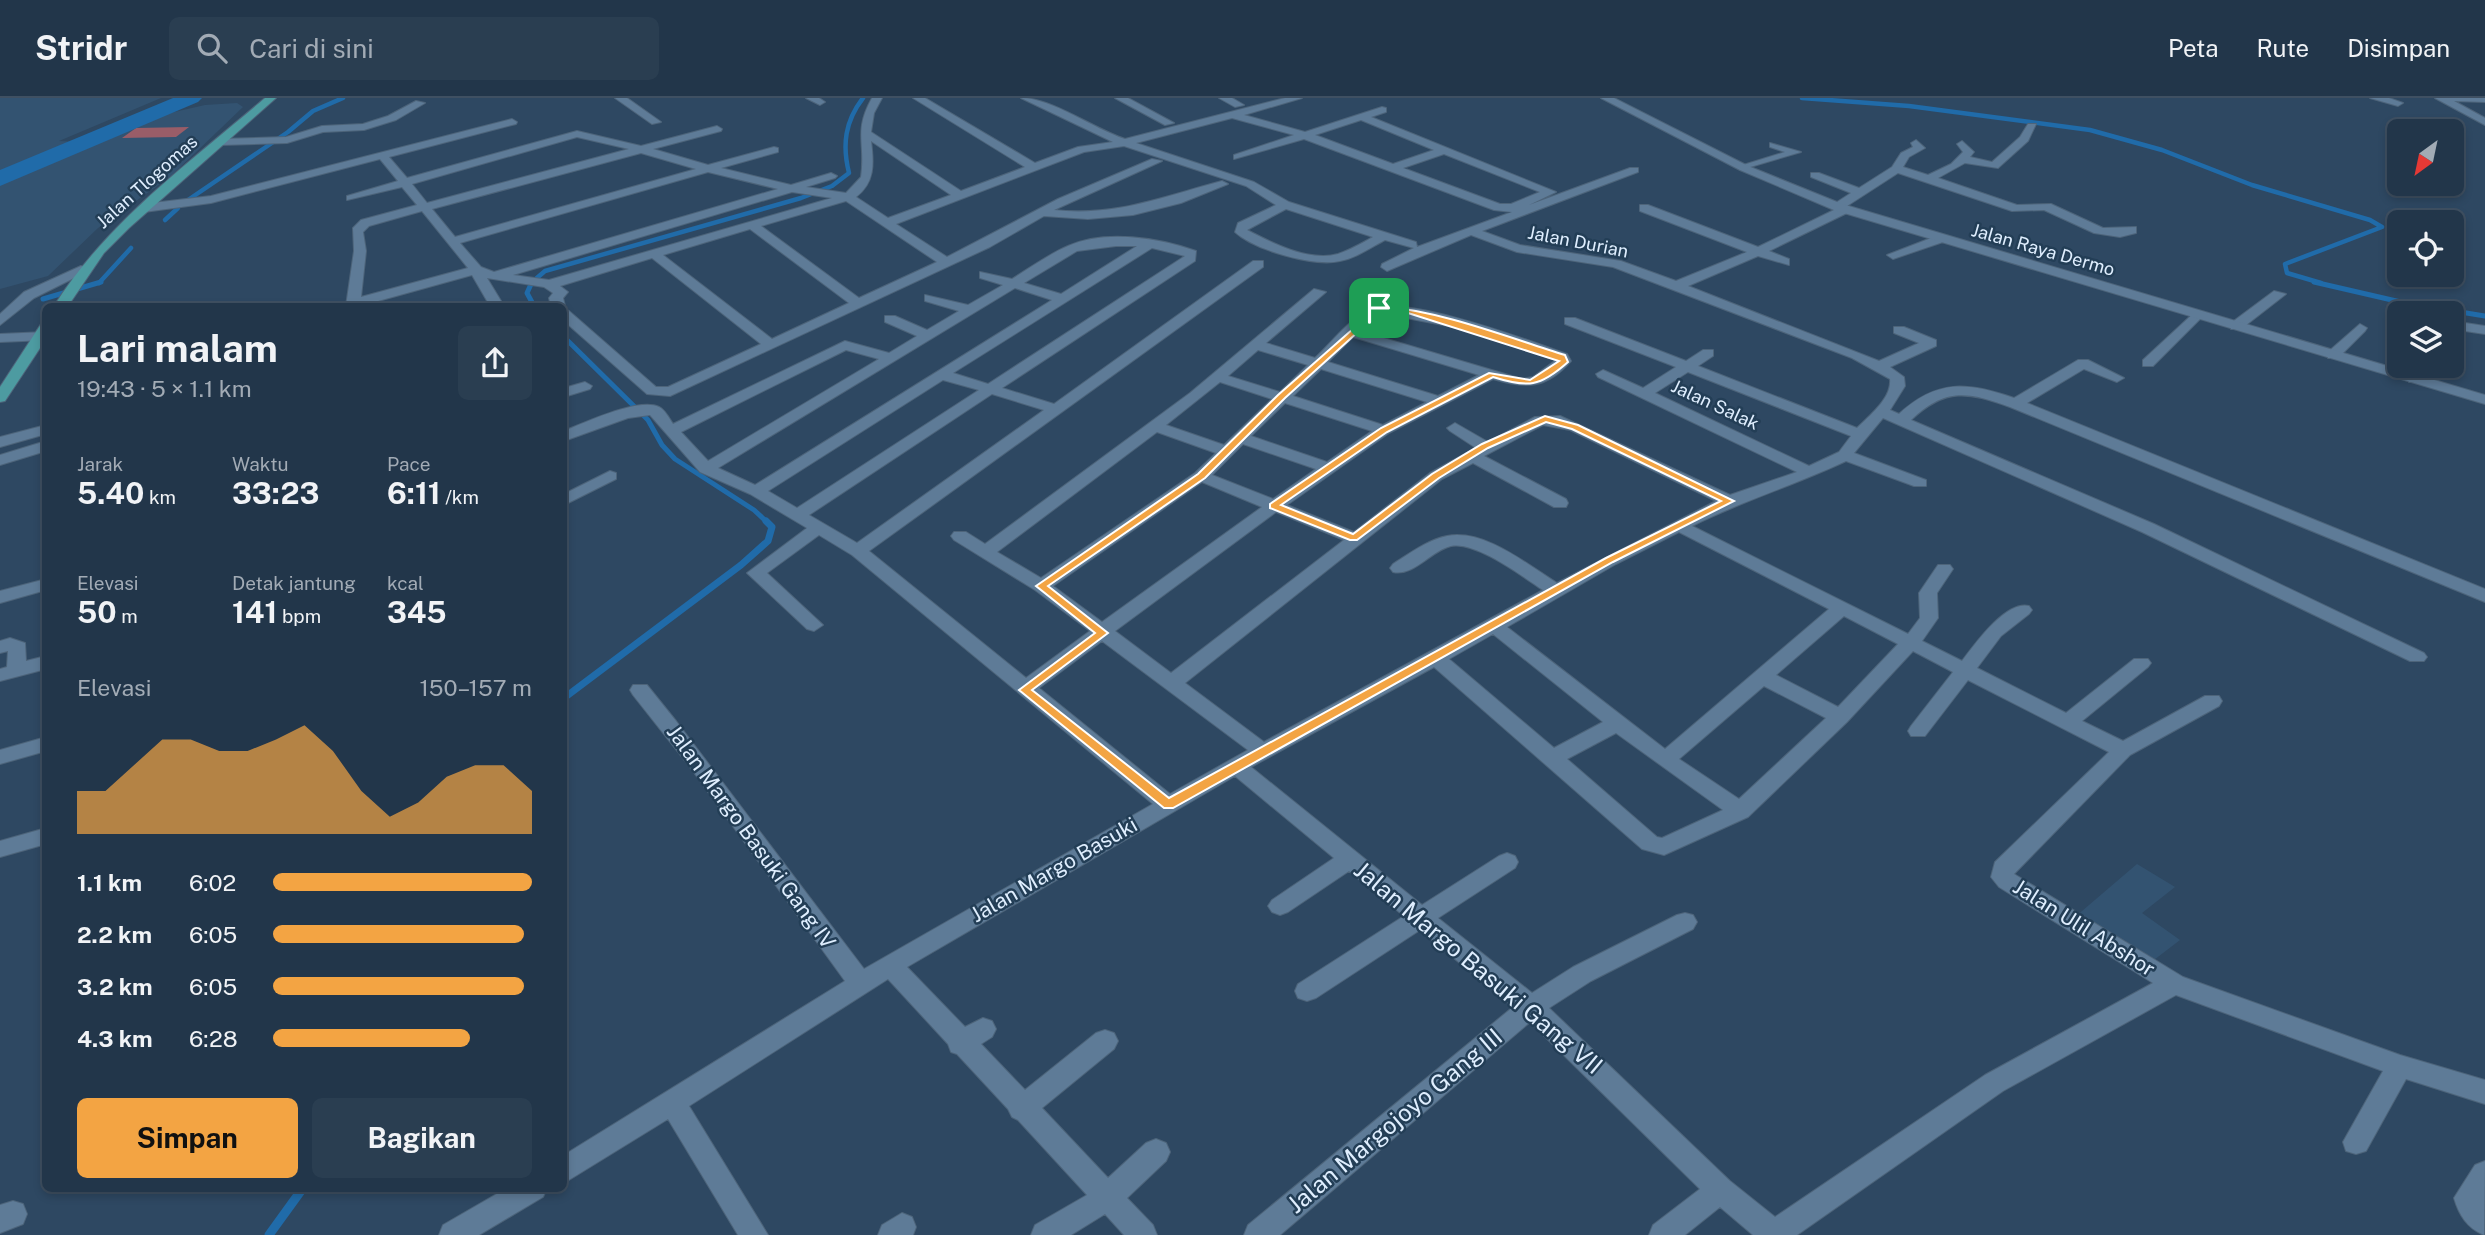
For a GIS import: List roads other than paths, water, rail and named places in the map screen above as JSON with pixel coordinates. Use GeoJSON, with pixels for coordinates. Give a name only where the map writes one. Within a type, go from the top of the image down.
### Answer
{"type":"FeatureCollection","features":[{"type":"Feature","properties":{"kind":"main road","name":"Jalan Tlogomas"},"geometry":{"type":"LineString","coordinates":[[63,302],[100,250],[144,208],[271,98]]}},
{"type":"Feature","properties":{"kind":"main road"},"geometry":{"type":"LineString","coordinates":[[0,398],[42,335]]}},
{"type":"Feature","properties":{"kind":"street"},"geometry":{"type":"LineString","coordinates":[[620,98],[656,122]]}},
{"type":"Feature","properties":{"kind":"street"},"geometry":{"type":"LineString","coordinates":[[358,303],[476,270],[555,292],[752,225],[848,197],[867,182],[870,169],[863,131],[868,111],[877,98]]}},
{"type":"Feature","properties":{"kind":"street"},"geometry":{"type":"LineString","coordinates":[[918,98],[1032,166]]}},
{"type":"Feature","properties":{"kind":"street"},"geometry":{"type":"LineString","coordinates":[[1026,98],[1156,161],[1222,184],[1259,192],[1285,205],[1412,245]]}},
{"type":"Feature","properties":{"kind":"street"},"geometry":{"type":"LineString","coordinates":[[1120,98],[1169,123]]}},
{"type":"Feature","properties":{"kind":"street"},"geometry":{"type":"LineString","coordinates":[[1224,98],[1266,123],[1503,208],[1512,208],[1550,192],[1360,116]]}},
{"type":"Feature","properties":{"kind":"street"},"geometry":{"type":"LineString","coordinates":[[1111,140],[1263,103],[1297,98]]}},
{"type":"Feature","properties":{"kind":"street","name":"Jalan Raya Dermo"},"geometry":{"type":"LineString","coordinates":[[1606,98],[1745,167],[1842,208],[2485,400]]}},
{"type":"Feature","properties":{"kind":"street"},"geometry":{"type":"LineString","coordinates":[[2375,98],[2398,103]]}},
{"type":"Feature","properties":{"kind":"street"},"geometry":{"type":"LineString","coordinates":[[2440,98],[2485,99]]}},
{"type":"Feature","properties":{"kind":"street"},"geometry":{"type":"LineString","coordinates":[[2440,98],[2485,122]]}},
{"type":"Feature","properties":{"kind":"street"},"geometry":{"type":"LineString","coordinates":[[220,142],[274,141],[322,129],[370,125],[421,103]]}},
{"type":"Feature","properties":{"kind":"street"},"geometry":{"type":"LineString","coordinates":[[887,223],[1032,166],[1111,140],[1169,123],[1241,109]]}},
{"type":"Feature","properties":{"kind":"street"},"geometry":{"type":"LineString","coordinates":[[1238,157],[1382,110]]}},
{"type":"Feature","properties":{"kind":"street"},"geometry":{"type":"LineString","coordinates":[[144,208],[202,201],[512,121]]}},
{"type":"Feature","properties":{"kind":"street"},"geometry":{"type":"LineString","coordinates":[[1963,159],[1994,166],[2024,139],[2032,126]]}},
{"type":"Feature","properties":{"kind":"street"},"geometry":{"type":"LineString","coordinates":[[354,303],[360,226],[717,129]]}},
{"type":"Feature","properties":{"kind":"street"},"geometry":{"type":"LineString","coordinates":[[863,131],[959,195]]}},
{"type":"Feature","properties":{"kind":"street"},"geometry":{"type":"LineString","coordinates":[[351,198],[577,134],[596,136],[709,169],[796,189],[848,197],[946,262]]}},
{"type":"Feature","properties":{"kind":"street"},"geometry":{"type":"LineString","coordinates":[[1111,140],[1199,166],[1250,184],[1259,192]]}},
{"type":"Feature","properties":{"kind":"street"},"geometry":{"type":"LineString","coordinates":[[1676,286],[1759,251],[1842,208],[1896,169],[1905,155],[1919,150],[1916,143]]}},
{"type":"Feature","properties":{"kind":"street"},"geometry":{"type":"LineString","coordinates":[[1930,178],[1963,159],[1969,152],[1962,144]]}},
{"type":"Feature","properties":{"kind":"street"},"geometry":{"type":"LineString","coordinates":[[1379,163],[1431,145]]}},
{"type":"Feature","properties":{"kind":"street"},"geometry":{"type":"LineString","coordinates":[[1745,167],[1796,153],[1774,145]]}},
{"type":"Feature","properties":{"kind":"street"},"geometry":{"type":"LineString","coordinates":[[453,242],[774,150]]}},
{"type":"Feature","properties":{"kind":"street"},"geometry":{"type":"LineString","coordinates":[[1392,168],[1444,150]]}},
{"type":"Feature","properties":{"kind":"street"},"geometry":{"type":"LineString","coordinates":[[383,156],[408,183],[476,270],[495,303]]}},
{"type":"Feature","properties":{"kind":"street"},"geometry":{"type":"LineString","coordinates":[[567,317],[658,393],[675,390],[986,244],[1038,212],[1156,161]]}},
{"type":"Feature","properties":{"kind":"street"},"geometry":{"type":"LineString","coordinates":[[1187,171],[1199,166]]}},
{"type":"Feature","properties":{"kind":"street"},"geometry":{"type":"LineString","coordinates":[[1896,169],[2018,208],[2051,208],[2071,215],[2104,234],[2118,235],[2132,230]]}},
{"type":"Feature","properties":{"kind":"street"},"geometry":{"type":"LineString","coordinates":[[1387,267],[1422,249],[1474,232],[1634,170]]}},
{"type":"Feature","properties":{"kind":"street"},"geometry":{"type":"LineString","coordinates":[[1815,175],[1861,193]]}},
{"type":"Feature","properties":{"kind":"street"},"geometry":{"type":"LineString","coordinates":[[494,276],[796,189],[831,176]]}},
{"type":"Feature","properties":{"kind":"street"},"geometry":{"type":"LineString","coordinates":[[1038,212],[1135,213],[1222,184]]}},
{"type":"Feature","properties":{"kind":"street"},"geometry":{"type":"LineString","coordinates":[[1062,201],[1090,214]]}},
{"type":"Feature","properties":{"kind":"street"},"geometry":{"type":"LineString","coordinates":[[1285,205],[1242,226],[1241,232],[1296,253],[1329,259],[1338,258],[1384,236]]}},
{"type":"Feature","properties":{"kind":"street"},"geometry":{"type":"LineString","coordinates":[[1644,208],[1785,262]]}},
{"type":"Feature","properties":{"kind":"street"},"geometry":{"type":"LineString","coordinates":[[752,225],[857,303]]}},
{"type":"Feature","properties":{"kind":"street","name":"Jalan Durian"},"geometry":{"type":"LineString","coordinates":[[1474,232],[1517,248],[1616,264],[1887,370]]}},
{"type":"Feature","properties":{"kind":"street"},"geometry":{"type":"LineString","coordinates":[[1893,255],[1939,239]]}},
{"type":"Feature","properties":{"kind":"street"},"geometry":{"type":"LineString","coordinates":[[706,470],[1013,283],[1082,244],[1148,245],[1191,253],[1193,257],[799,515]]}},
{"type":"Feature","properties":{"kind":"street"},"geometry":{"type":"LineString","coordinates":[[756,491],[1148,245]]}},
{"type":"Feature","properties":{"kind":"street"},"geometry":{"type":"LineString","coordinates":[[658,257],[771,345]]}},
{"type":"Feature","properties":{"kind":"street"},"geometry":{"type":"LineString","coordinates":[[858,551],[1258,264]]}},
{"type":"Feature","properties":{"kind":"street"},"geometry":{"type":"LineString","coordinates":[[0,321],[29,295],[86,269]]}},
{"type":"Feature","properties":{"kind":"street"},"geometry":{"type":"LineString","coordinates":[[985,275],[1063,299]]}},
{"type":"Feature","properties":{"kind":"street"},"geometry":{"type":"LineString","coordinates":[[987,551],[1218,377],[1319,292]]}},
{"type":"Feature","properties":{"kind":"street"},"geometry":{"type":"LineString","coordinates":[[2236,326],[2279,294]]}},
{"type":"Feature","properties":{"kind":"street"},"geometry":{"type":"LineString","coordinates":[[930,298],[969,310]]}},
{"type":"Feature","properties":{"kind":"street"},"geometry":{"type":"LineString","coordinates":[[1041,586],[1201,476],[1282,396],[1350,332],[1374,311],[1388,307],[1471,328],[1564,359],[1532,383],[1521,383],[1350,332]]}},
{"type":"Feature","properties":{"kind":"street"},"geometry":{"type":"LineString","coordinates":[[2148,363],[2196,314]]}},
{"type":"Feature","properties":{"kind":"street"},"geometry":{"type":"LineString","coordinates":[[890,319],[928,335]]}},
{"type":"Feature","properties":{"kind":"street"},"geometry":{"type":"LineString","coordinates":[[1570,321],[1860,434]]}},
{"type":"Feature","properties":{"kind":"street"},"geometry":{"type":"LineString","coordinates":[[2464,327],[2485,330]]}},
{"type":"Feature","properties":{"kind":"street"},"geometry":{"type":"LineString","coordinates":[[2333,355],[2360,328]]}},
{"type":"Feature","properties":{"kind":"street"},"geometry":{"type":"LineString","coordinates":[[1887,370],[1930,345],[1930,342],[1899,330]]}},
{"type":"Feature","properties":{"kind":"street"},"geometry":{"type":"LineString","coordinates":[[0,338],[42,333]]}},
{"type":"Feature","properties":{"kind":"street"},"geometry":{"type":"LineString","coordinates":[[671,431],[845,345],[892,358]]}},
{"type":"Feature","properties":{"kind":"street"},"geometry":{"type":"LineString","coordinates":[[1257,345],[1442,402]]}},
{"type":"Feature","properties":{"kind":"street"},"geometry":{"type":"LineString","coordinates":[[1645,393],[1709,353]]}},
{"type":"Feature","properties":{"kind":"street"},"geometry":{"type":"LineString","coordinates":[[2015,404],[2083,363],[2117,378]]}},
{"type":"Feature","properties":{"kind":"street","name":"Jalan Margo Basuki"},"geometry":{"type":"LineString","coordinates":[[567,1164],[673,1102],[890,965],[1263,751],[1610,560],[1729,501],[1810,472],[1845,455],[1860,434],[1891,416],[1898,386],[1887,370]]}},
{"type":"Feature","properties":{"kind":"street"},"geometry":{"type":"LineString","coordinates":[[940,374],[1056,409]]}},
{"type":"Feature","properties":{"kind":"street"},"geometry":{"type":"LineString","coordinates":[[1025,690],[1274,506],[1384,430],[1492,374]]}},
{"type":"Feature","properties":{"kind":"street","name":"Jalan Salak"},"geometry":{"type":"LineString","coordinates":[[1603,374],[1810,472]]}},
{"type":"Feature","properties":{"kind":"street"},"geometry":{"type":"LineString","coordinates":[[1218,377],[1384,430]]}},
{"type":"Feature","properties":{"kind":"street"},"geometry":{"type":"LineString","coordinates":[[567,392],[585,386]]}},
{"type":"Feature","properties":{"kind":"street"},"geometry":{"type":"LineString","coordinates":[[1891,416],[1948,390],[1977,390],[2485,596]]}},
{"type":"Feature","properties":{"kind":"street"},"geometry":{"type":"LineString","coordinates":[[567,435],[625,414],[649,410],[657,413],[706,470],[756,491],[858,551],[1168,804]]}},
{"type":"Feature","properties":{"kind":"street"},"geometry":{"type":"LineString","coordinates":[[1891,416],[2148,528],[2417,657]]}},
{"type":"Feature","properties":{"kind":"street"},"geometry":{"type":"LineString","coordinates":[[1173,682],[1436,476],[1540,420],[1560,421],[1729,501]]}},
{"type":"Feature","properties":{"kind":"street"},"geometry":{"type":"LineString","coordinates":[[1155,426],[1228,452]]}},
{"type":"Feature","properties":{"kind":"street"},"geometry":{"type":"LineString","coordinates":[[1455,428],[1478,451],[1560,503]]}},
{"type":"Feature","properties":{"kind":"street"},"geometry":{"type":"LineString","coordinates":[[0,442],[42,430]]}},
{"type":"Feature","properties":{"kind":"street"},"geometry":{"type":"LineString","coordinates":[[1241,438],[1328,468]]}},
{"type":"Feature","properties":{"kind":"street"},"geometry":{"type":"LineString","coordinates":[[0,460],[42,447]]}},
{"type":"Feature","properties":{"kind":"street"},"geometry":{"type":"LineString","coordinates":[[1845,455],[1920,483]]}},
{"type":"Feature","properties":{"kind":"street"},"geometry":{"type":"LineString","coordinates":[[567,498],[610,476]]}},
{"type":"Feature","properties":{"kind":"street"},"geometry":{"type":"LineString","coordinates":[[1201,476],[1354,538]]}},
{"type":"Feature","properties":{"kind":"street"},"geometry":{"type":"LineString","coordinates":[[1680,526],[2123,750],[2212,701]]}},
{"type":"Feature","properties":{"kind":"street"},"geometry":{"type":"LineString","coordinates":[[814,625],[756,573],[820,527]]}},
{"type":"Feature","properties":{"kind":"street"},"geometry":{"type":"LineString","coordinates":[[960,536],[1041,586],[1263,751]]}},
{"type":"Feature","properties":{"kind":"street"},"geometry":{"type":"LineString","coordinates":[[1399,568],[1447,542],[1459,540],[1482,547],[1557,591]]}},
{"type":"Feature","properties":{"kind":"street"},"geometry":{"type":"LineString","coordinates":[[1436,657],[1657,846],[1664,847],[1740,811],[1840,717],[1911,643],[1929,618],[1928,593],[1944,569]]}},
{"type":"Feature","properties":{"kind":"street"},"geometry":{"type":"LineString","coordinates":[[0,597],[42,585]]}},
{"type":"Feature","properties":{"kind":"street"},"geometry":{"type":"LineString","coordinates":[[1665,760],[1843,607]]}},
{"type":"Feature","properties":{"kind":"street"},"geometry":{"type":"LineString","coordinates":[[1918,732],[1994,632],[2023,610]]}},
{"type":"Feature","properties":{"kind":"street"},"geometry":{"type":"LineString","coordinates":[[1494,626],[1665,760],[1740,811]]}},
{"type":"Feature","properties":{"kind":"street"},"geometry":{"type":"LineString","coordinates":[[0,647],[10,644],[18,647],[8,673]]}},
{"type":"Feature","properties":{"kind":"street"},"geometry":{"type":"LineString","coordinates":[[8,673],[42,663]]}},
{"type":"Feature","properties":{"kind":"street"},"geometry":{"type":"LineString","coordinates":[[2068,722],[2141,663]]}},
{"type":"Feature","properties":{"kind":"street"},"geometry":{"type":"LineString","coordinates":[[1763,677],[1840,717]]}},
{"type":"Feature","properties":{"kind":"street","name":"Jalan Margo Basuki Gang IV"},"geometry":{"type":"LineString","coordinates":[[640,690],[724,796],[809,917],[861,984]]}},
{"type":"Feature","properties":{"kind":"street"},"geometry":{"type":"LineString","coordinates":[[1554,757],[1618,723]]}},
{"type":"Feature","properties":{"kind":"street"},"geometry":{"type":"LineString","coordinates":[[0,757],[42,745]]}},
{"type":"Feature","properties":{"kind":"street","name":"Jalan Ulil Abshor"},"geometry":{"type":"LineString","coordinates":[[2123,750],[2001,872],[2007,881],[2174,984],[2400,1066],[2485,1092]]}},
{"type":"Feature","properties":{"kind":"street","name":"Jalan Margo Basuki Gang VII"},"geometry":{"type":"LineString","coordinates":[[1236,766],[1419,919],[1474,959],[1531,1007],[1720,1190],[1775,1235]]}},
{"type":"Feature","properties":{"kind":"street"},"geometry":{"type":"LineString","coordinates":[[0,849],[42,837]]}},
{"type":"Feature","properties":{"kind":"street"},"geometry":{"type":"LineString","coordinates":[[1280,906],[1350,859]]}},
{"type":"Feature","properties":{"kind":"street"},"geometry":{"type":"LineString","coordinates":[[1307,990],[1507,862]]}},
{"type":"Feature","properties":{"kind":"street","name":"Jalan Margojoyo Gang III"},"geometry":{"type":"LineString","coordinates":[[1258,1235],[1531,1007],[1582,974],[1685,922]]}},
{"type":"Feature","properties":{"kind":"street"},"geometry":{"type":"LineString","coordinates":[[890,965],[960,1044],[1143,1235]]}},
{"type":"Feature","properties":{"kind":"street"},"geometry":{"type":"LineString","coordinates":[[1775,1235],[1994,1083],[2174,984]]}},
{"type":"Feature","properties":{"kind":"street"},"geometry":{"type":"LineString","coordinates":[[960,1044],[983,1029]]}},
{"type":"Feature","properties":{"kind":"street"},"geometry":{"type":"LineString","coordinates":[[1021,1109],[1105,1041]]}},
{"type":"Feature","properties":{"kind":"street"},"geometry":{"type":"LineString","coordinates":[[2356,1142],[2400,1066]]}},
{"type":"Feature","properties":{"kind":"street"},"geometry":{"type":"LineString","coordinates":[[673,1102],[754,1235]]}},
{"type":"Feature","properties":{"kind":"street"},"geometry":{"type":"LineString","coordinates":[[1045,1235],[1107,1198],[1156,1152]]}},
{"type":"Feature","properties":{"kind":"street"},"geometry":{"type":"LineString","coordinates":[[2485,1174],[2468,1198],[2471,1208],[2485,1222]]}},
{"type":"Feature","properties":{"kind":"street"},"geometry":{"type":"LineString","coordinates":[[1663,1235],[1720,1190]]}},
{"type":"Feature","properties":{"kind":"street"},"geometry":{"type":"LineString","coordinates":[[453,1235],[526,1192]]}},
{"type":"Feature","properties":{"kind":"waterway"},"geometry":{"type":"LineString","coordinates":[[0,179],[191,98]]}},
{"type":"Feature","properties":{"kind":"waterway"},"geometry":{"type":"LineString","coordinates":[[188,200],[288,132],[313,111],[343,98]]}},
{"type":"Feature","properties":{"kind":"waterway"},"geometry":{"type":"LineString","coordinates":[[532,282],[545,271],[801,198],[832,186],[849,173],[847,134],[852,115],[863,98]]}},
{"type":"Feature","properties":{"kind":"waterway"},"geometry":{"type":"LineString","coordinates":[[1802,98],[1909,106],[2090,130],[2162,150],[2252,185],[2370,220],[2382,227],[2285,264],[2287,273],[2321,283]]}},
{"type":"Feature","properties":{"kind":"waterway"},"geometry":{"type":"LineString","coordinates":[[165,220],[178,208]]}},
{"type":"Feature","properties":{"kind":"waterway"},"geometry":{"type":"LineString","coordinates":[[100,282],[131,248]]}},
{"type":"Feature","properties":{"kind":"waterway"},"geometry":{"type":"LineString","coordinates":[[43,299],[100,282]]}},
{"type":"Feature","properties":{"kind":"waterway"},"geometry":{"type":"LineString","coordinates":[[532,282],[527,293],[532,303]]}},
{"type":"Feature","properties":{"kind":"waterway"},"geometry":{"type":"LineString","coordinates":[[2314,282],[2405,303],[2485,316]]}},
{"type":"Feature","properties":{"kind":"waterway"},"geometry":{"type":"LineString","coordinates":[[567,340],[648,420],[662,445],[675,459],[754,510],[768,523]]}},
{"type":"Feature","properties":{"kind":"waterway"},"geometry":{"type":"LineString","coordinates":[[567,696],[741,565],[768,541],[772,527],[768,523]]}},
{"type":"Feature","properties":{"kind":"waterway"},"geometry":{"type":"LineString","coordinates":[[269,1235],[300,1192]]}}]}
